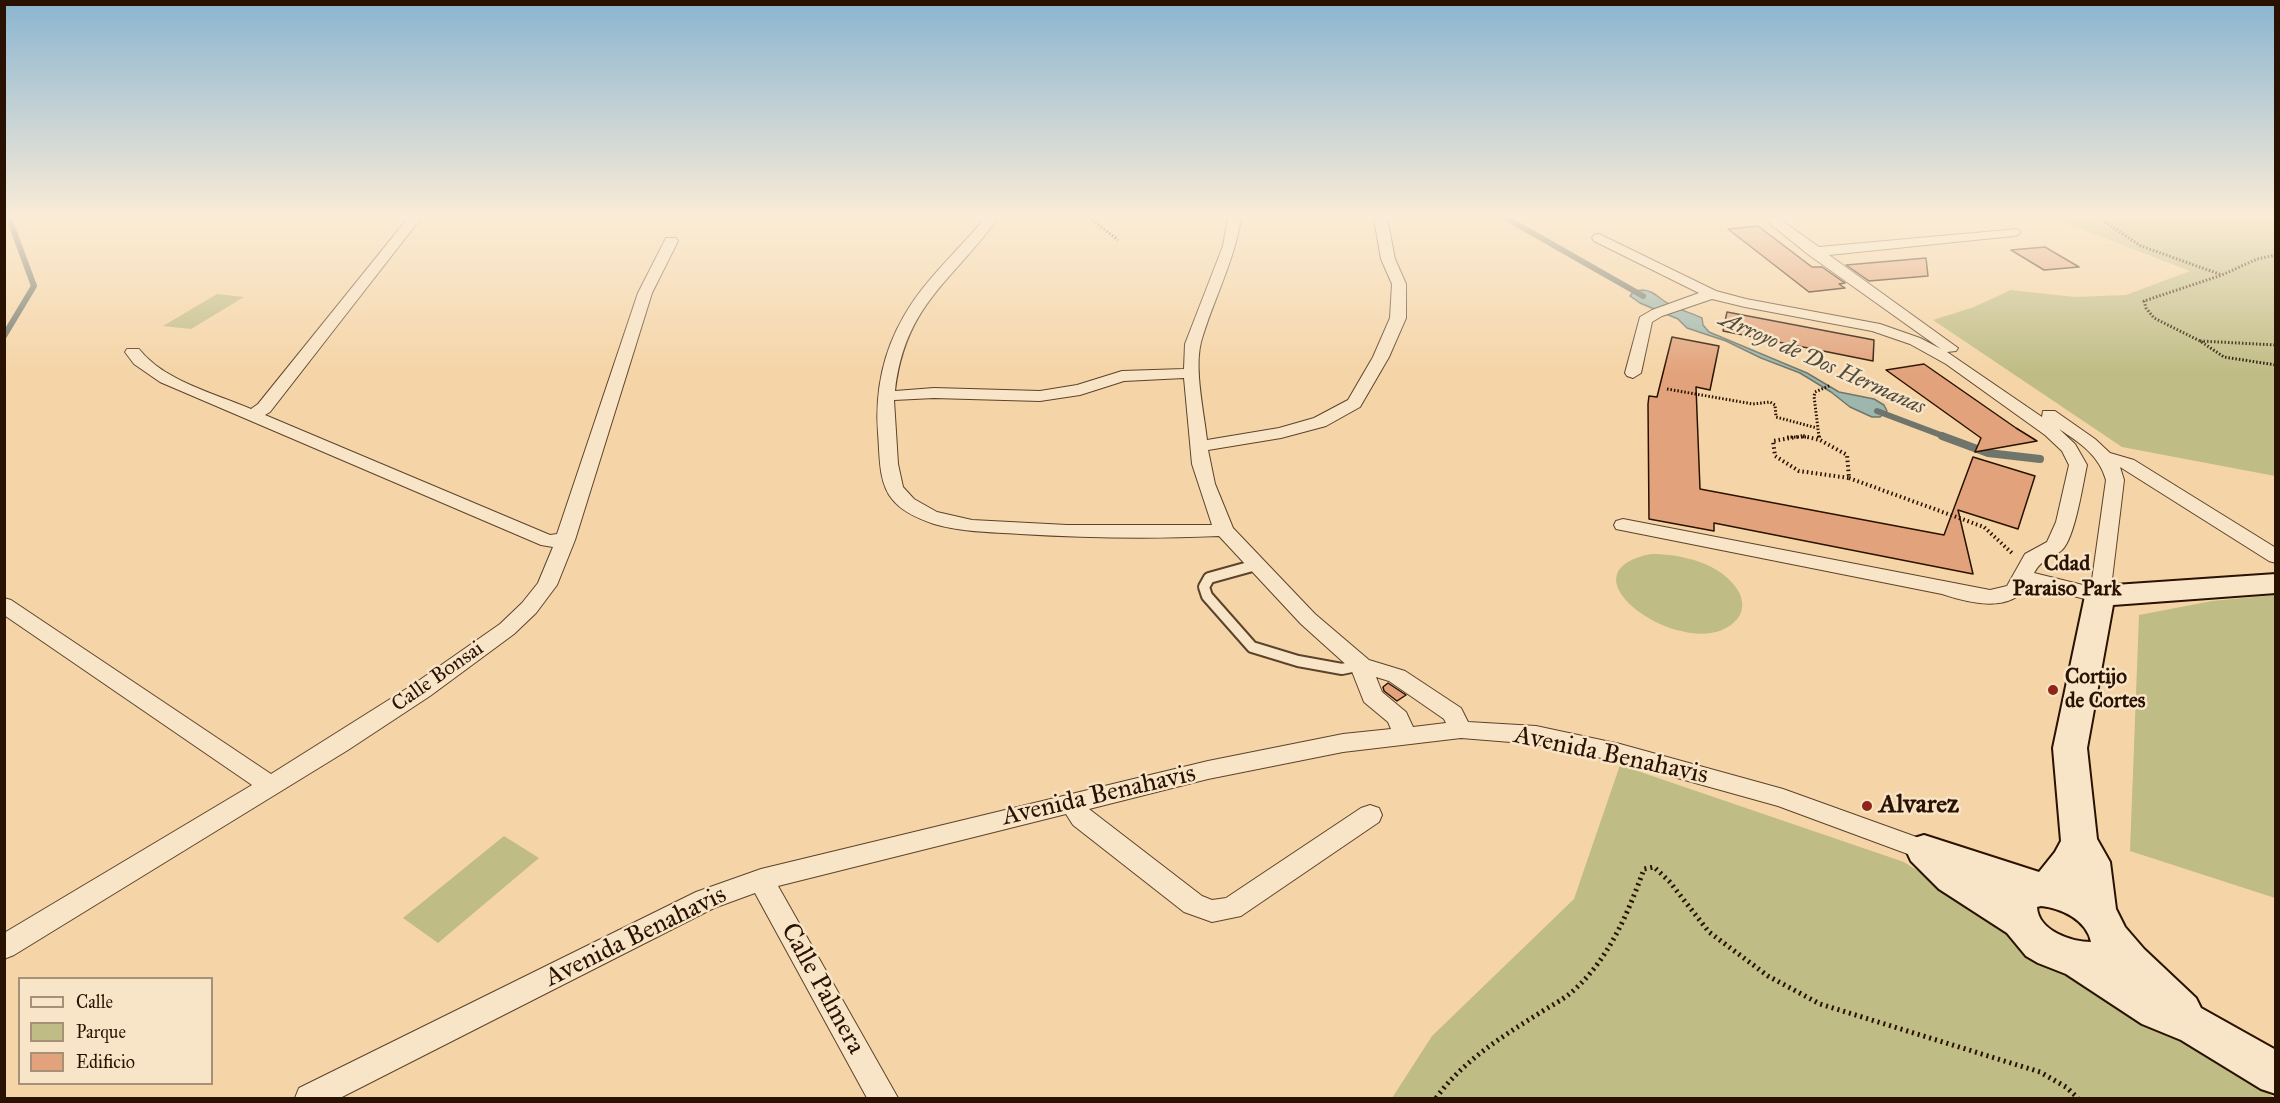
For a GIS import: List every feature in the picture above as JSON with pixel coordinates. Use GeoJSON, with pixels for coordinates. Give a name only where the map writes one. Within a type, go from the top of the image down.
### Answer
{"type":"FeatureCollection","features":[{"type":"Feature","properties":{"kind":"street"},"geometry":{"type":"LineString","coordinates":[[250,416],[264,408],[374,269]]}},
{"type":"Feature","properties":{"kind":"street","name":"Calle Bonsai"},"geometry":{"type":"LineString","coordinates":[[4,947],[422,690],[507,629],[529,608],[547,585],[565,540],[645,293],[656,269]]}},
{"type":"Feature","properties":{"kind":"street"},"geometry":{"type":"LineString","coordinates":[[947,269],[910,316],[898,341],[890,368],[886,428],[892,475],[897,493],[912,507],[930,517],[967,525],[1087,533],[1224,530]]}},
{"type":"Feature","properties":{"kind":"street"},"geometry":{"type":"LineString","coordinates":[[1221,269],[1193,344],[1192,373],[1201,464],[1206,484],[1224,530],[1308,619],[1361,665],[1397,676],[1453,714],[1461,730]]}},
{"type":"Feature","properties":{"kind":"street"},"geometry":{"type":"LineString","coordinates":[[1200,446],[1281,433],[1320,422],[1354,403],[1382,357],[1398,318],[1399,284],[1393,269]]}},
{"type":"Feature","properties":{"kind":"street"},"geometry":{"type":"LineString","coordinates":[[1623,525],[1946,588],[1980,597],[2007,595],[2015,590],[2032,558],[2055,546],[2064,522],[2078,465],[2069,448],[2051,431],[1952,361],[1915,342],[1875,327],[1745,303],[1711,294],[1662,269]]}},
{"type":"Feature","properties":{"kind":"street"},"geometry":{"type":"LineString","coordinates":[[1839,269],[2106,457],[2128,464],[2276,557]]}},
{"type":"Feature","properties":{"kind":"street"},"geometry":{"type":"LineString","coordinates":[[1633,373],[1645,320],[1657,313],[1711,294]]}},
{"type":"Feature","properties":{"kind":"street"},"geometry":{"type":"LineString","coordinates":[[133,352],[140,361],[166,379],[250,416],[548,541],[565,540]]}},
{"type":"Feature","properties":{"kind":"street"},"geometry":{"type":"LineString","coordinates":[[887,396],[934,393],[1040,396],[1080,390],[1122,376],[1192,373]]}},
{"type":"Feature","properties":{"kind":"street"},"geometry":{"type":"LineString","coordinates":[[2076,959],[2091,960],[2103,957],[2110,950],[2091,862],[2079,841],[2070,748],[2100,596],[2115,480],[2113,469],[2106,457]]}},
{"type":"Feature","properties":{"kind":"street"},"geometry":{"type":"LineString","coordinates":[[2025,571],[2050,583],[2100,596],[2276,583]]}},
{"type":"Feature","properties":{"kind":"street"},"geometry":{"type":"LineString","coordinates":[[4,605],[270,785]]}},
{"type":"Feature","properties":{"kind":"street"},"geometry":{"type":"LineString","coordinates":[[1361,665],[1372,696],[1398,718],[1405,736]]}},
{"type":"Feature","properties":{"kind":"street","name":"Avenida Benahavis"},"geometry":{"type":"LineString","coordinates":[[310,1098],[705,900],[762,879],[1208,770],[1343,743],[1461,730],[1536,735],[1642,759],[1783,798],[1924,850],[2068,896],[2104,927]]}},
{"type":"Feature","properties":{"kind":"street"},"geometry":{"type":"LineString","coordinates":[[1071,802],[1082,818],[1193,904],[1212,911],[1232,908],[1370,815]]}},
{"type":"Feature","properties":{"kind":"street"},"geometry":{"type":"LineString","coordinates":[[2020,921],[2016,909],[2018,899],[2032,890],[2045,890],[2069,862],[2079,841]]}},
{"type":"Feature","properties":{"kind":"street","name":"Avenida Benahavis"},"geometry":{"type":"LineString","coordinates":[[1924,850],[1952,878],[2020,921],[2042,945],[2076,959],[2157,1011],[2196,1026]]}},
{"type":"Feature","properties":{"kind":"street","name":"Calle Palmera"},"geometry":{"type":"LineString","coordinates":[[762,879],[883,1098]]}},
{"type":"Feature","properties":{"kind":"street"},"geometry":{"type":"LineString","coordinates":[[2104,927],[2130,962],[2196,1026],[2276,1074]]}},
{"type":"Feature","properties":{"kind":"lane"},"geometry":{"type":"LineString","coordinates":[[1256,566],[1209,578],[1204,587],[1207,596],[1252,647],[1298,662],[1342,669],[1361,665]]}},
{"type":"Feature","properties":{"kind":"path"},"geometry":{"type":"LineString","coordinates":[[2207,269],[2222,275]]}},
{"type":"Feature","properties":{"kind":"path"},"geometry":{"type":"LineString","coordinates":[[2234,269],[2144,301],[2154,318],[2200,341],[2224,357],[2276,365]]}},
{"type":"Feature","properties":{"kind":"path"},"geometry":{"type":"LineString","coordinates":[[2200,341],[2276,345]]}},
{"type":"Feature","properties":{"kind":"path"},"geometry":{"type":"LineString","coordinates":[[1819,439],[1814,396],[1815,392],[1831,385]]}},
{"type":"Feature","properties":{"kind":"path"},"geometry":{"type":"LineString","coordinates":[[1667,389],[1753,404],[1770,402],[1774,405],[1776,417],[1817,428]]}},
{"type":"Feature","properties":{"kind":"path"},"geometry":{"type":"LineString","coordinates":[[1849,478],[1847,455],[1819,439],[1791,435],[1773,441],[1775,456],[1799,471],[1849,478],[1984,527],[2025,571]]}},
{"type":"Feature","properties":{"kind":"path"},"geometry":{"type":"LineString","coordinates":[[1436,1098],[1445,1084],[1487,1047],[1572,991],[1601,959],[1631,907],[1644,869],[1654,867],[1669,881],[1709,932],[1768,976],[1820,1004],[2040,1072],[2066,1087],[2078,1098]]}},
{"type":"Feature","properties":{"kind":"green space"},"geometry":{"type":"Polygon","coordinates":[[[2186,269],[2275,269],[2275,476],[2122,447],[1933,320],[1974,307],[2011,290],[2075,297],[2126,295],[2190,271],[2186,269]]]}},
{"type":"Feature","properties":{"kind":"green space"},"geometry":{"type":"Polygon","coordinates":[[[217,294],[244,297],[191,329],[163,326],[217,294]]]}},
{"type":"Feature","properties":{"kind":"green space"},"geometry":{"type":"Polygon","coordinates":[[[1651,554],[1688,558],[1712,567],[1722,574],[1739,592],[1742,608],[1738,618],[1718,631],[1693,633],[1666,626],[1641,613],[1623,597],[1616,580],[1624,565],[1651,554]]]}},
{"type":"Feature","properties":{"kind":"green space"},"geometry":{"type":"Polygon","coordinates":[[[2276,595],[2275,898],[2130,851],[2139,615],[2212,601],[2276,595]]]}},
{"type":"Feature","properties":{"kind":"green space"},"geometry":{"type":"Polygon","coordinates":[[[1620,765],[1904,862],[2275,1098],[1392,1098],[1432,1036],[1574,899],[1620,765]]]}},
{"type":"Feature","properties":{"kind":"green space"},"geometry":{"type":"Polygon","coordinates":[[[504,836],[539,858],[438,943],[403,918],[504,836]]]}},
{"type":"Feature","properties":{"kind":"water"},"geometry":{"type":"Polygon","coordinates":[[[1643,290],[1702,318],[1703,325],[1709,332],[1807,373],[1839,392],[1874,399],[1884,405],[1887,411],[1880,417],[1872,417],[1850,407],[1800,373],[1726,341],[1687,328],[1678,319],[1640,303],[1630,296],[1634,291],[1643,290]]]}},
{"type":"Feature","properties":{"kind":"building"},"geometry":{"type":"Polygon","coordinates":[[[1780,269],[1826,269],[1845,283],[1839,284],[1845,288],[1809,292],[1780,269]]]}},
{"type":"Feature","properties":{"kind":"building"},"geometry":{"type":"Polygon","coordinates":[[[1852,269],[1927,269],[1928,276],[1869,281],[1852,269]]]}},
{"type":"Feature","properties":{"kind":"building"},"geometry":{"type":"Polygon","coordinates":[[[1727,312],[1874,340],[1873,361],[1723,331],[1727,312]]]}},
{"type":"Feature","properties":{"kind":"building"},"geometry":{"type":"Polygon","coordinates":[[[1672,337],[1719,346],[1710,390],[1696,387],[1700,489],[1944,535],[1973,457],[2035,476],[2018,529],[1958,510],[1973,574],[1714,523],[1714,531],[1649,519],[1649,396],[1657,397],[1672,337]]]}},
{"type":"Feature","properties":{"kind":"building"},"geometry":{"type":"Polygon","coordinates":[[[1924,364],[2037,441],[1975,452],[1981,438],[1886,370],[1924,364]]]}},
{"type":"Feature","properties":{"kind":"building"},"geometry":{"type":"Polygon","coordinates":[[[1388,683],[1406,695],[1397,701],[1384,691],[1383,687],[1388,683]]]}},
{"type":"Feature","properties":{"kind":"waterway"},"geometry":{"type":"LineString","coordinates":[[4,336],[34,286],[28,269]]}},
{"type":"Feature","properties":{"kind":"waterway","name":"Arroyo de Dos Hermanas"},"geometry":{"type":"LineString","coordinates":[[1596,269],[1643,296]]}},
{"type":"Feature","properties":{"kind":"waterway","name":"Arroyo de Dos Hermanas"},"geometry":{"type":"LineString","coordinates":[[1877,411],[1946,437]]}},
{"type":"Feature","properties":{"kind":"waterway","name":"Arroyo de Dos Hermanas"},"geometry":{"type":"LineString","coordinates":[[1942,436],[1988,453],[2040,459]]}},
{"type":"Feature","properties":{"kind":"place","name":"Cortijo de Cortes"},"geometry":{"type":"Point","coordinates":[2053,690]}},
{"type":"Feature","properties":{"kind":"place","name":"Alvarez"},"geometry":{"type":"Point","coordinates":[1867,806]}},
{"type":"Feature","properties":{"kind":"district","name":"Cdad Paraiso Park"},"geometry":{"type":"Point","coordinates":[2067,578]}}]}
